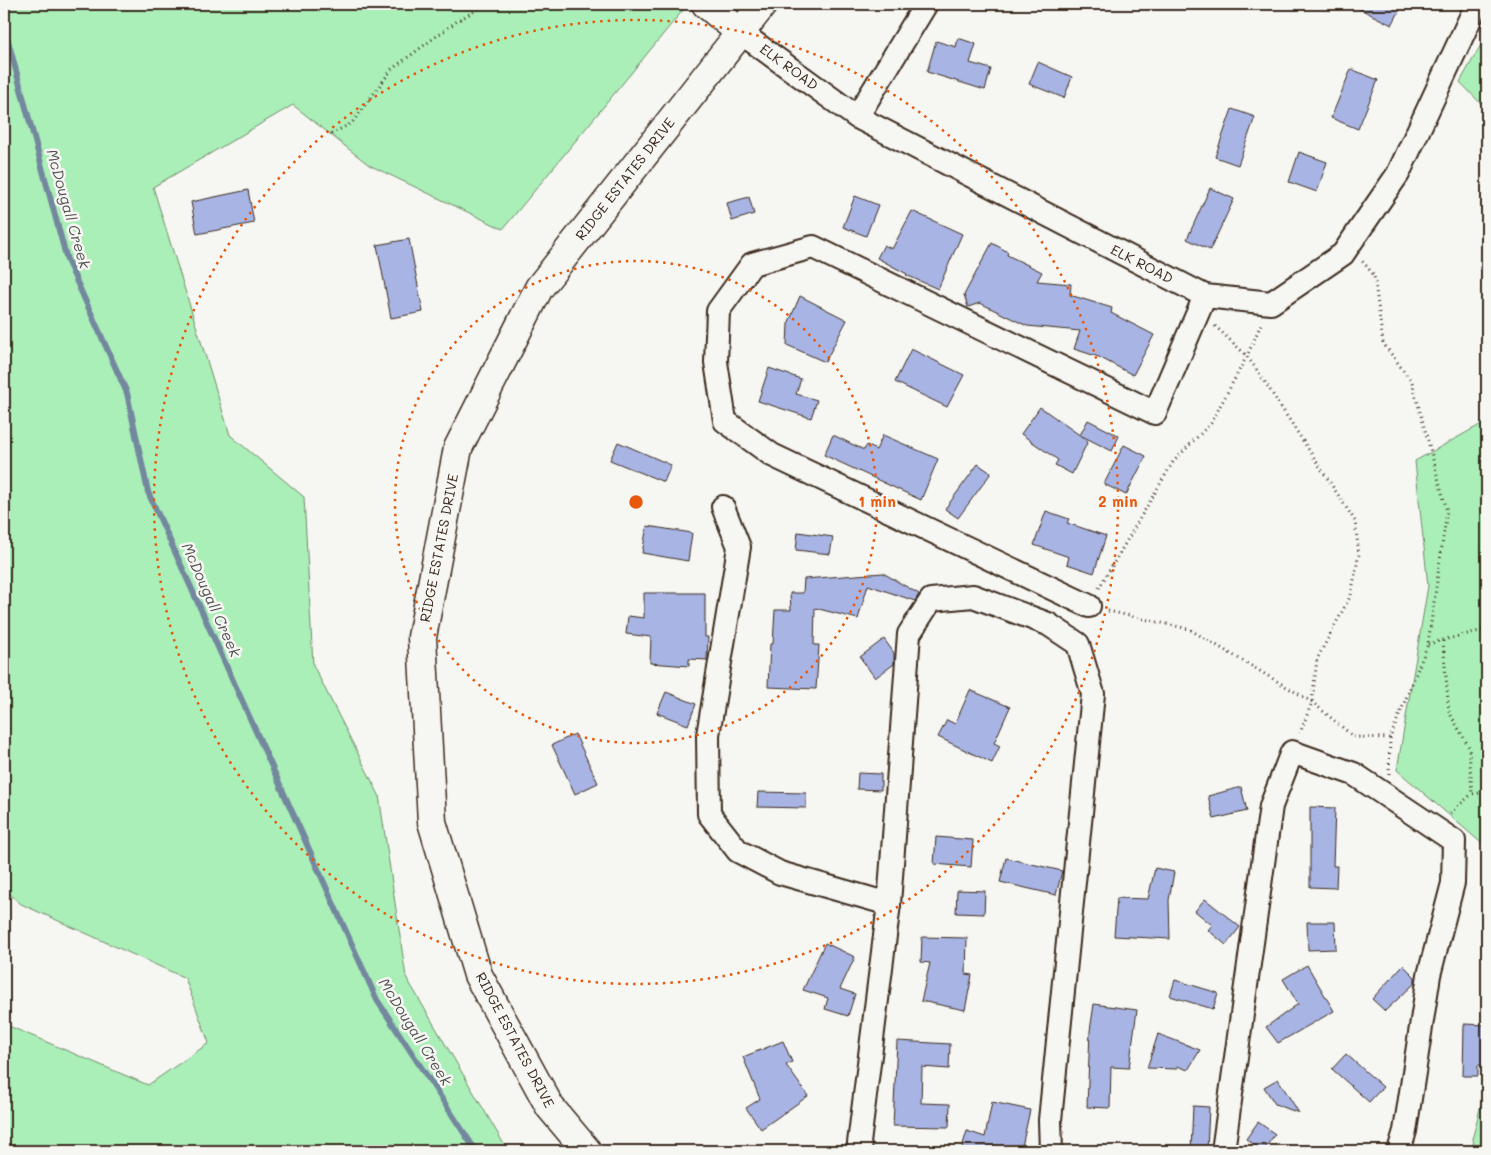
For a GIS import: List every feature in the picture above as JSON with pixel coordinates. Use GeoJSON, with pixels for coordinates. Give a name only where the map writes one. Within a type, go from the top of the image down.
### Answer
{"type":"FeatureCollection","features":[{"type":"Feature","properties":{"kind":"street","name":"ELK ROAD"},"geometry":{"type":"LineString","coordinates":[[706,4],[741,32],[858,117],[1202,303],[1271,303]]}},
{"type":"Feature","properties":{"kind":"street","name":"RIDGE ESTATES DRIVE"},"geometry":{"type":"LineString","coordinates":[[587,1151],[550,1107],[478,975],[432,822],[422,637],[458,448],[539,288],[763,4]]}},
{"type":"Feature","properties":{"kind":"street"},"geometry":{"type":"LineString","coordinates":[[858,117],[926,4]]}},
{"type":"Feature","properties":{"kind":"street"},"geometry":{"type":"LineString","coordinates":[[1271,303],[1343,254],[1398,174],[1477,4]]}},
{"type":"Feature","properties":{"kind":"street"},"geometry":{"type":"LineString","coordinates":[[1089,606],[772,455],[726,421],[716,362],[718,311],[752,264],[814,248],[1155,414],[1202,303]]}},
{"type":"Feature","properties":{"kind":"street"},"geometry":{"type":"LineString","coordinates":[[722,506],[739,547],[708,735],[709,814],[738,851],[780,873],[889,904]]}},
{"type":"Feature","properties":{"kind":"street"},"geometry":{"type":"LineString","coordinates":[[861,1151],[859,1143],[866,1077],[889,904],[909,634],[931,600],[973,596],[1048,624],[1078,644],[1092,694],[1050,1120],[1050,1151]]}},
{"type":"Feature","properties":{"kind":"street"},"geometry":{"type":"LineString","coordinates":[[1223,1151],[1271,806],[1292,752],[1354,774],[1454,841],[1453,883],[1429,975],[1405,1131],[1399,1151]]}},
{"type":"Feature","properties":{"kind":"path"},"geometry":{"type":"LineString","coordinates":[[331,134],[352,123],[392,69],[456,21],[487,4]]}},
{"type":"Feature","properties":{"kind":"path"},"geometry":{"type":"LineString","coordinates":[[1349,245],[1374,275],[1383,343],[1412,382],[1447,511],[1428,644],[1390,738],[1389,797]]}},
{"type":"Feature","properties":{"kind":"path"},"geometry":{"type":"LineString","coordinates":[[1202,303],[1247,356],[1355,521],[1358,554],[1350,595],[1317,659],[1312,702],[1292,752]]}},
{"type":"Feature","properties":{"kind":"path"},"geometry":{"type":"LineString","coordinates":[[1271,303],[1247,356],[1210,423],[1173,462],[1089,606],[1189,629],[1312,702],[1354,737],[1390,738]]}},
{"type":"Feature","properties":{"kind":"path"},"geometry":{"type":"LineString","coordinates":[[1428,644],[1487,629]]}},
{"type":"Feature","properties":{"kind":"path"},"geometry":{"type":"LineString","coordinates":[[1443,641],[1449,712],[1469,747],[1472,794]]}},
{"type":"Feature","properties":{"kind":"path"},"geometry":{"type":"LineString","coordinates":[[1433,827],[1472,794],[1487,792]]}},
{"type":"Feature","properties":{"kind":"green space"},"geometry":{"type":"Polygon","coordinates":[[[4,4],[688,4],[503,229],[369,165],[293,105],[153,187],[230,435],[304,497],[313,665],[379,795],[406,977],[508,1151],[4,1151],[4,1024],[148,1085],[209,1043],[185,978],[21,904],[4,889],[4,4]]]}},
{"type":"Feature","properties":{"kind":"green space"},"geometry":{"type":"Polygon","coordinates":[[[1487,34],[1487,110],[1460,82],[1487,34]]]}},
{"type":"Feature","properties":{"kind":"green space"},"geometry":{"type":"Polygon","coordinates":[[[1487,421],[1487,848],[1397,770],[1428,586],[1415,461],[1487,421]]]}},
{"type":"Feature","properties":{"kind":"green space"},"geometry":{"type":"Polygon","coordinates":[[[1487,1081],[1487,1151],[1474,1151],[1473,1136],[1487,1081]]]}},
{"type":"Feature","properties":{"kind":"building"},"geometry":{"type":"Polygon","coordinates":[[[1350,4],[1403,4],[1392,25],[1350,4]]]}},
{"type":"Feature","properties":{"kind":"building"},"geometry":{"type":"Polygon","coordinates":[[[958,38],[976,44],[970,63],[991,69],[985,90],[927,72],[936,41],[956,47],[958,38]]]}},
{"type":"Feature","properties":{"kind":"building"},"geometry":{"type":"Polygon","coordinates":[[[1038,62],[1072,77],[1064,98],[1029,84],[1038,62]]]}},
{"type":"Feature","properties":{"kind":"building"},"geometry":{"type":"Polygon","coordinates":[[[1351,69],[1378,80],[1358,129],[1331,118],[1351,69]]]}},
{"type":"Feature","properties":{"kind":"building"},"geometry":{"type":"Polygon","coordinates":[[[1232,109],[1255,117],[1238,165],[1215,157],[1232,109]]]}},
{"type":"Feature","properties":{"kind":"building"},"geometry":{"type":"Polygon","coordinates":[[[1299,152],[1327,162],[1317,192],[1289,182],[1299,152]]]}},
{"type":"Feature","properties":{"kind":"building"},"geometry":{"type":"Polygon","coordinates":[[[1210,188],[1234,199],[1210,250],[1187,239],[1210,188]]]}},
{"type":"Feature","properties":{"kind":"building"},"geometry":{"type":"Polygon","coordinates":[[[248,190],[254,223],[197,234],[191,202],[248,190]]]}},
{"type":"Feature","properties":{"kind":"building"},"geometry":{"type":"Polygon","coordinates":[[[855,196],[878,205],[866,236],[843,227],[855,196]]]}},
{"type":"Feature","properties":{"kind":"building"},"geometry":{"type":"Polygon","coordinates":[[[749,197],[754,214],[732,221],[727,203],[749,197]]]}},
{"type":"Feature","properties":{"kind":"building"},"geometry":{"type":"Polygon","coordinates":[[[912,211],[962,234],[938,289],[906,275],[877,258],[884,245],[892,249],[912,211]]]}},
{"type":"Feature","properties":{"kind":"building"},"geometry":{"type":"Polygon","coordinates":[[[409,239],[423,312],[391,318],[377,245],[409,239]]]}},
{"type":"Feature","properties":{"kind":"building"},"geometry":{"type":"Polygon","coordinates":[[[992,243],[1008,252],[1007,255],[1042,272],[1037,281],[1071,284],[1070,295],[1112,308],[1111,313],[1154,335],[1133,375],[1099,357],[1074,349],[1080,331],[1027,326],[980,303],[968,307],[964,295],[992,243]]]}},
{"type":"Feature","properties":{"kind":"building"},"geometry":{"type":"Polygon","coordinates":[[[800,296],[847,320],[825,362],[787,345],[788,324],[800,296]]]}},
{"type":"Feature","properties":{"kind":"building"},"geometry":{"type":"Polygon","coordinates":[[[911,349],[964,375],[947,407],[895,382],[911,349]]]}},
{"type":"Feature","properties":{"kind":"building"},"geometry":{"type":"Polygon","coordinates":[[[769,368],[801,379],[796,394],[817,400],[811,418],[758,401],[769,368]]]}},
{"type":"Feature","properties":{"kind":"building"},"geometry":{"type":"Polygon","coordinates":[[[1040,407],[1088,441],[1072,474],[1055,465],[1058,460],[1021,434],[1040,407]]]}},
{"type":"Feature","properties":{"kind":"building"},"geometry":{"type":"Polygon","coordinates":[[[1088,420],[1119,436],[1112,451],[1080,435],[1088,420]]]}},
{"type":"Feature","properties":{"kind":"building"},"geometry":{"type":"Polygon","coordinates":[[[833,435],[864,450],[867,445],[876,450],[883,435],[938,459],[921,500],[824,455],[833,435]]]}},
{"type":"Feature","properties":{"kind":"building"},"geometry":{"type":"Polygon","coordinates":[[[618,442],[671,465],[664,482],[610,460],[618,442]]]}},
{"type":"Feature","properties":{"kind":"building"},"geometry":{"type":"Polygon","coordinates":[[[1124,445],[1146,456],[1126,495],[1104,484],[1124,445]]]}},
{"type":"Feature","properties":{"kind":"building"},"geometry":{"type":"Polygon","coordinates":[[[978,464],[991,473],[958,518],[945,509],[978,464]]]}},
{"type":"Feature","properties":{"kind":"building"},"geometry":{"type":"Polygon","coordinates":[[[1046,511],[1069,519],[1067,523],[1106,536],[1094,573],[1067,564],[1069,557],[1034,545],[1046,511]]]}},
{"type":"Feature","properties":{"kind":"building"},"geometry":{"type":"Polygon","coordinates":[[[647,526],[692,533],[688,561],[642,553],[647,526]]]}},
{"type":"Feature","properties":{"kind":"building"},"geometry":{"type":"Polygon","coordinates":[[[798,532],[833,537],[830,554],[796,550],[798,532]]]}},
{"type":"Feature","properties":{"kind":"building"},"geometry":{"type":"Polygon","coordinates":[[[883,573],[919,594],[915,601],[868,585],[858,619],[815,608],[814,645],[819,645],[816,689],[768,687],[770,644],[773,644],[775,610],[791,610],[790,593],[803,593],[804,579],[883,573]]]}},
{"type":"Feature","properties":{"kind":"building"},"geometry":{"type":"Polygon","coordinates":[[[644,593],[705,593],[705,637],[708,637],[707,660],[689,659],[689,666],[650,663],[651,637],[626,634],[628,616],[644,618],[644,593]]]}},
{"type":"Feature","properties":{"kind":"building"},"geometry":{"type":"Polygon","coordinates":[[[884,639],[894,653],[894,664],[875,678],[860,657],[884,639]]]}},
{"type":"Feature","properties":{"kind":"building"},"geometry":{"type":"Polygon","coordinates":[[[970,690],[1010,707],[994,743],[1000,746],[992,763],[938,737],[947,720],[955,724],[970,690]]]}},
{"type":"Feature","properties":{"kind":"building"},"geometry":{"type":"Polygon","coordinates":[[[666,692],[696,704],[688,725],[657,713],[666,692]]]}},
{"type":"Feature","properties":{"kind":"building"},"geometry":{"type":"Polygon","coordinates":[[[575,734],[598,783],[575,794],[552,745],[575,734]]]}},
{"type":"Feature","properties":{"kind":"building"},"geometry":{"type":"Polygon","coordinates":[[[858,773],[881,774],[881,790],[857,789],[858,773]]]}},
{"type":"Feature","properties":{"kind":"building"},"geometry":{"type":"Polygon","coordinates":[[[1241,787],[1247,811],[1214,819],[1208,796],[1241,787]]]}},
{"type":"Feature","properties":{"kind":"building"},"geometry":{"type":"Polygon","coordinates":[[[758,792],[806,793],[806,808],[757,807],[758,792]]]}},
{"type":"Feature","properties":{"kind":"building"},"geometry":{"type":"Polygon","coordinates":[[[1310,807],[1335,808],[1333,866],[1337,866],[1336,888],[1310,887],[1310,807]]]}},
{"type":"Feature","properties":{"kind":"building"},"geometry":{"type":"Polygon","coordinates":[[[936,837],[973,840],[971,867],[934,864],[936,837]]]}},
{"type":"Feature","properties":{"kind":"building"},"geometry":{"type":"Polygon","coordinates":[[[1006,858],[1062,871],[1056,895],[1000,882],[1006,858]]]}},
{"type":"Feature","properties":{"kind":"building"},"geometry":{"type":"Polygon","coordinates":[[[1155,868],[1174,872],[1169,900],[1170,939],[1114,936],[1117,898],[1148,899],[1155,868]]]}},
{"type":"Feature","properties":{"kind":"building"},"geometry":{"type":"Polygon","coordinates":[[[957,890],[985,891],[984,914],[956,913],[957,890]]]}},
{"type":"Feature","properties":{"kind":"building"},"geometry":{"type":"Polygon","coordinates":[[[1205,899],[1240,927],[1226,945],[1208,930],[1212,925],[1195,911],[1205,899]]]}},
{"type":"Feature","properties":{"kind":"building"},"geometry":{"type":"Polygon","coordinates":[[[1307,922],[1335,922],[1336,949],[1308,950],[1307,922]]]}},
{"type":"Feature","properties":{"kind":"building"},"geometry":{"type":"Polygon","coordinates":[[[922,937],[967,938],[966,974],[972,975],[965,1010],[921,1001],[930,963],[921,962],[922,937]]]}},
{"type":"Feature","properties":{"kind":"building"},"geometry":{"type":"Polygon","coordinates":[[[825,943],[855,957],[840,989],[855,994],[848,1016],[825,1009],[828,998],[803,990],[825,943]]]}},
{"type":"Feature","properties":{"kind":"building"},"geometry":{"type":"Polygon","coordinates":[[[1307,965],[1334,1011],[1278,1043],[1266,1027],[1298,1004],[1283,979],[1307,965]]]}},
{"type":"Feature","properties":{"kind":"building"},"geometry":{"type":"Polygon","coordinates":[[[1403,965],[1415,977],[1415,983],[1385,1011],[1372,999],[1403,965]]]}},
{"type":"Feature","properties":{"kind":"building"},"geometry":{"type":"Polygon","coordinates":[[[1175,980],[1218,993],[1213,1009],[1170,996],[1175,980]]]}},
{"type":"Feature","properties":{"kind":"building"},"geometry":{"type":"Polygon","coordinates":[[[1094,1004],[1137,1010],[1129,1068],[1111,1067],[1110,1108],[1087,1107],[1090,1031],[1094,1004]]]}},
{"type":"Feature","properties":{"kind":"building"},"geometry":{"type":"Polygon","coordinates":[[[1464,1024],[1487,1025],[1486,1065],[1478,1065],[1478,1076],[1463,1076],[1464,1024]]]}},
{"type":"Feature","properties":{"kind":"building"},"geometry":{"type":"Polygon","coordinates":[[[1158,1034],[1200,1050],[1188,1070],[1177,1066],[1177,1069],[1147,1068],[1158,1034]]]}},
{"type":"Feature","properties":{"kind":"building"},"geometry":{"type":"Polygon","coordinates":[[[783,1041],[792,1062],[786,1065],[808,1096],[761,1129],[746,1108],[760,1099],[743,1057],[783,1041]]]}},
{"type":"Feature","properties":{"kind":"building"},"geometry":{"type":"Polygon","coordinates":[[[897,1041],[950,1044],[949,1069],[922,1067],[921,1103],[950,1104],[949,1127],[893,1126],[897,1041]]]}},
{"type":"Feature","properties":{"kind":"building"},"geometry":{"type":"Polygon","coordinates":[[[1346,1054],[1383,1087],[1369,1102],[1332,1069],[1346,1054]]]}},
{"type":"Feature","properties":{"kind":"building"},"geometry":{"type":"Polygon","coordinates":[[[1278,1079],[1299,1113],[1275,1104],[1264,1087],[1278,1079]]]}},
{"type":"Feature","properties":{"kind":"building"},"geometry":{"type":"Polygon","coordinates":[[[992,1102],[1030,1110],[1021,1151],[961,1151],[967,1131],[985,1137],[992,1102]]]}},
{"type":"Feature","properties":{"kind":"building"},"geometry":{"type":"Polygon","coordinates":[[[1193,1106],[1209,1107],[1207,1151],[1191,1151],[1193,1106]]]}},
{"type":"Feature","properties":{"kind":"building"},"geometry":{"type":"Polygon","coordinates":[[[1258,1122],[1275,1134],[1263,1151],[1246,1139],[1258,1122]]]}},
{"type":"Feature","properties":{"kind":"waterway","name":"McDougall Creek"},"geometry":{"type":"LineString","coordinates":[[4,26],[67,260],[127,393],[148,492],[377,1000],[476,1151]]}}]}
